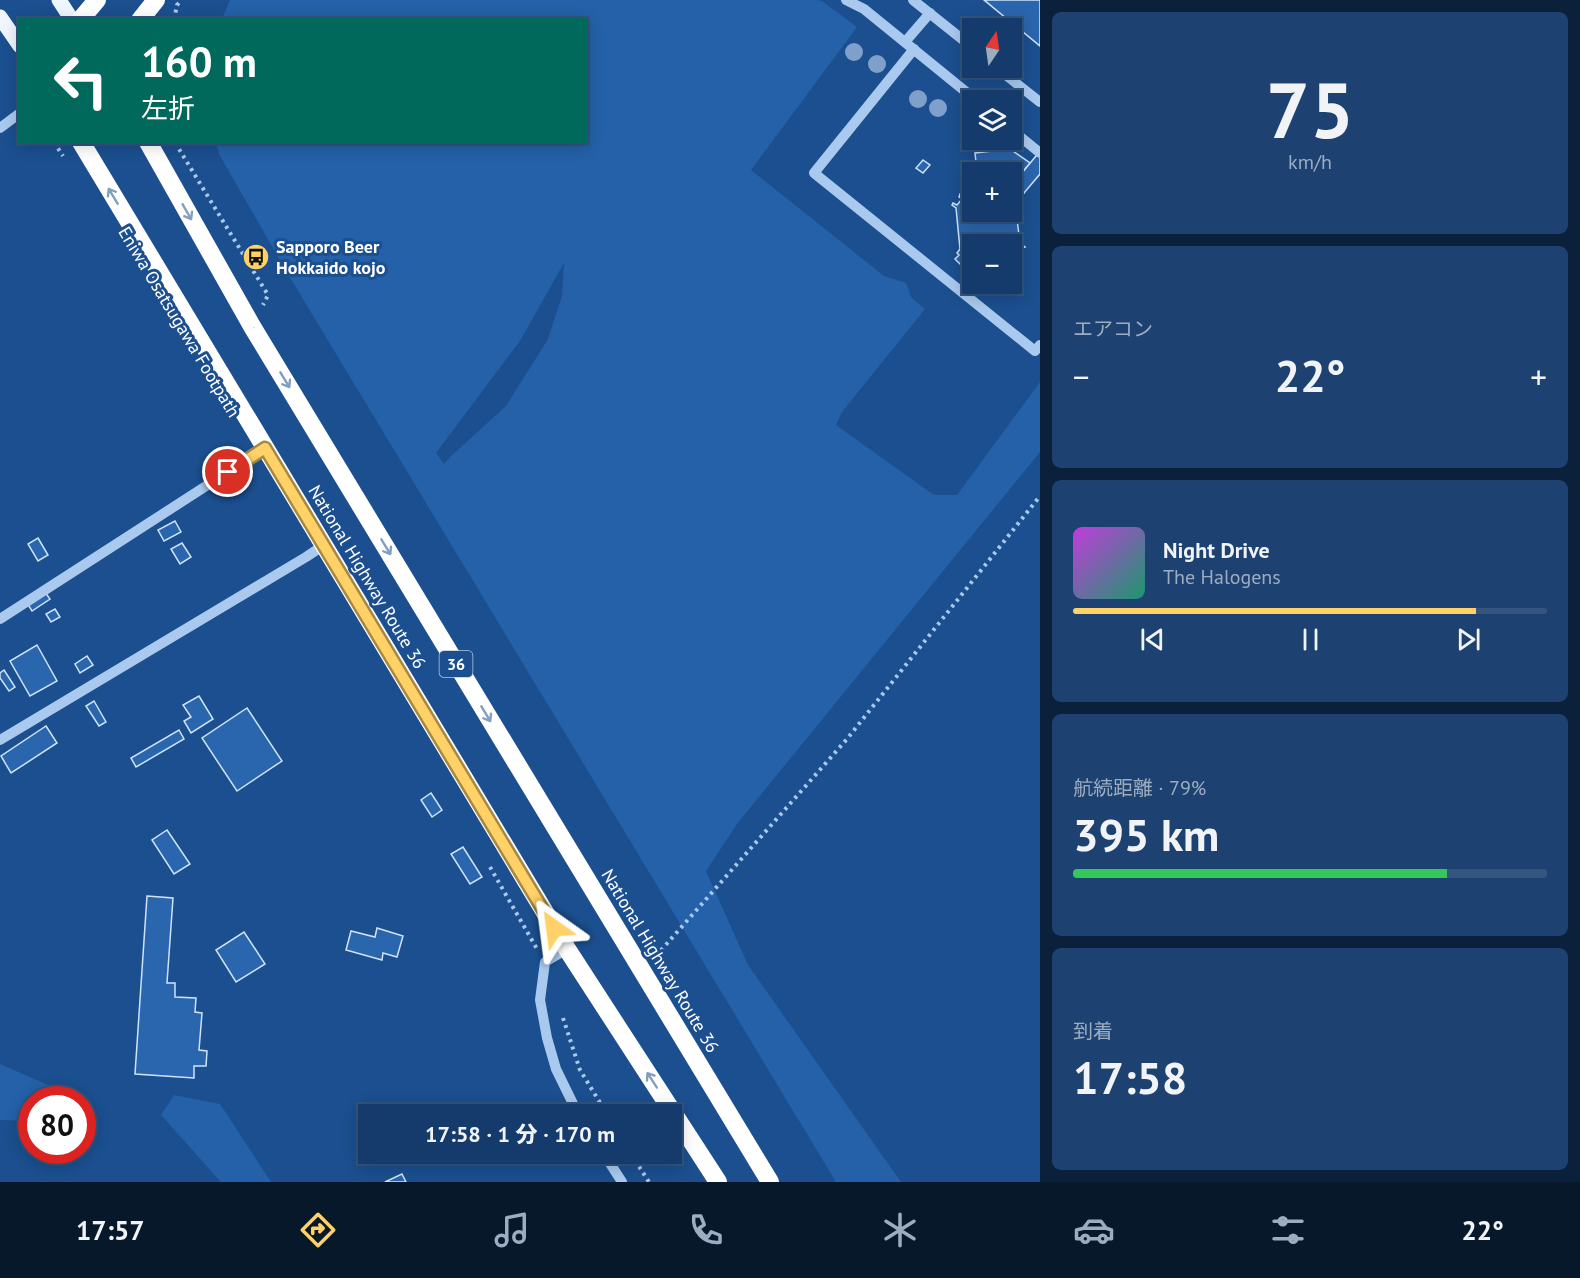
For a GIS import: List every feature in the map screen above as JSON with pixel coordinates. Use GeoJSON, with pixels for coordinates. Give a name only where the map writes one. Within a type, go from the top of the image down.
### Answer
{"type":"FeatureCollection","features":[{"type":"Feature","properties":{"kind":"highway"},"geometry":{"type":"LineString","coordinates":[[82,18],[96,0]]}},
{"type":"Feature","properties":{"kind":"highway"},"geometry":{"type":"LineString","coordinates":[[142,18],[156,0]]}},
{"type":"Feature","properties":{"kind":"highway","name":"National Highway Route 36"},"geometry":{"type":"LineString","coordinates":[[82,144],[567,949],[718,1182]]}},
{"type":"Feature","properties":{"kind":"highway","name":"National Highway Route 36"},"geometry":{"type":"LineString","coordinates":[[149,144],[253,328],[770,1182]]}},
{"type":"Feature","properties":{"kind":"main road"},"geometry":{"type":"LineString","coordinates":[[59,0],[71,18]]}},
{"type":"Feature","properties":{"kind":"main road"},"geometry":{"type":"LineString","coordinates":[[0,17],[18,43]]}},
{"type":"Feature","properties":{"kind":"street"},"geometry":{"type":"LineString","coordinates":[[846,0],[864,9],[964,90]]}},
{"type":"Feature","properties":{"kind":"street"},"geometry":{"type":"LineString","coordinates":[[913,0],[962,39]]}},
{"type":"Feature","properties":{"kind":"street"},"geometry":{"type":"LineString","coordinates":[[930,13],[814,173],[1035,351],[1040,345]]}},
{"type":"Feature","properties":{"kind":"street"},"geometry":{"type":"LineString","coordinates":[[1010,78],[1040,102]]}},
{"type":"Feature","properties":{"kind":"street"},"geometry":{"type":"LineString","coordinates":[[0,128],[18,114]]}},
{"type":"Feature","properties":{"kind":"street"},"geometry":{"type":"LineString","coordinates":[[1022,138],[1040,153]]}},
{"type":"Feature","properties":{"kind":"street"},"geometry":{"type":"LineString","coordinates":[[0,619],[265,448]]}},
{"type":"Feature","properties":{"kind":"street"},"geometry":{"type":"LineString","coordinates":[[0,740],[324,545]]}},
{"type":"Feature","properties":{"kind":"street"},"geometry":{"type":"LineString","coordinates":[[567,949],[544,962],[540,1000],[556,1069],[573,1104]]}},
{"type":"Feature","properties":{"kind":"street"},"geometry":{"type":"LineString","coordinates":[[610,1164],[622,1182]]}},
{"type":"Feature","properties":{"kind":"path"},"geometry":{"type":"LineString","coordinates":[[55,144],[66,163]]}},
{"type":"Feature","properties":{"kind":"path"},"geometry":{"type":"LineString","coordinates":[[178,144],[268,295],[253,328]]}},
{"type":"Feature","properties":{"kind":"path"},"geometry":{"type":"LineString","coordinates":[[642,972],[847,739],[1040,496]]}},
{"type":"Feature","properties":{"kind":"path"},"geometry":{"type":"LineString","coordinates":[[487,861],[544,962]]}},
{"type":"Feature","properties":{"kind":"path"},"geometry":{"type":"LineString","coordinates":[[562,1016],[580,1070],[601,1104]]}},
{"type":"Feature","properties":{"kind":"path"},"geometry":{"type":"LineString","coordinates":[[637,1164],[649,1182]]}},
{"type":"Feature","properties":{"kind":"shaded area"},"geometry":{"type":"Polygon","coordinates":[[[230,0],[817,0],[822,1],[857,27],[751,170],[884,276],[906,283],[911,297],[925,309],[842,412],[836,425],[934,495],[957,495],[1040,382],[1040,452],[737,824],[706,871],[748,965],[901,1182],[836,1182],[289,276],[219,154],[216,144],[588,144],[588,18],[222,18],[230,0]],[[564,263],[520,341],[436,453],[444,464],[506,406],[548,339],[562,296],[564,263]]]}},
{"type":"Feature","properties":{"kind":"shaded area"},"geometry":{"type":"Polygon","coordinates":[[[0,1064],[50,1086],[18,1086],[18,1121],[0,1120],[0,1064]]]}},
{"type":"Feature","properties":{"kind":"shaded area"},"geometry":{"type":"Polygon","coordinates":[[[174,1095],[220,1104],[271,1182],[221,1182],[161,1115],[174,1095]]]}},
{"type":"Feature","properties":{"kind":"building"},"geometry":{"type":"Polygon","coordinates":[[[984,0],[1040,0],[1040,46],[1022,31],[1022,18],[1006,18],[984,0]]]}},
{"type":"Feature","properties":{"kind":"building"},"geometry":{"type":"Polygon","coordinates":[[[1011,150],[1030,163],[1022,173],[1022,162],[976,162],[975,153],[1011,150]]]}},
{"type":"Feature","properties":{"kind":"building"},"geometry":{"type":"Polygon","coordinates":[[[1040,151],[1040,174],[1024,193],[1022,191],[1022,173],[1040,151]]]}},
{"type":"Feature","properties":{"kind":"building"},"geometry":{"type":"Polygon","coordinates":[[[923,160],[930,165],[923,173],[916,168],[923,160]]]}},
{"type":"Feature","properties":{"kind":"building"},"geometry":{"type":"Polygon","coordinates":[[[962,199],[962,222],[1017,222],[1019,234],[962,234],[961,265],[955,259],[960,249],[956,208],[952,205],[953,203],[957,205],[962,199]]]}},
{"type":"Feature","properties":{"kind":"building"},"geometry":{"type":"Polygon","coordinates":[[[175,521],[181,532],[164,541],[158,530],[175,521]]]}},
{"type":"Feature","properties":{"kind":"building"},"geometry":{"type":"Polygon","coordinates":[[[38,538],[48,555],[38,561],[28,544],[38,538]]]}},
{"type":"Feature","properties":{"kind":"building"},"geometry":{"type":"Polygon","coordinates":[[[182,543],[191,557],[180,564],[171,549],[182,543]]]}},
{"type":"Feature","properties":{"kind":"building"},"geometry":{"type":"Polygon","coordinates":[[[45,592],[50,599],[32,611],[27,603],[45,592]]]}},
{"type":"Feature","properties":{"kind":"building"},"geometry":{"type":"Polygon","coordinates":[[[55,609],[60,617],[51,622],[46,614],[55,609]]]}},
{"type":"Feature","properties":{"kind":"building"},"geometry":{"type":"Polygon","coordinates":[[[37,645],[57,681],[30,696],[10,661],[37,645]]]}},
{"type":"Feature","properties":{"kind":"building"},"geometry":{"type":"Polygon","coordinates":[[[87,656],[93,665],[80,673],[75,664],[87,656]]]}},
{"type":"Feature","properties":{"kind":"building"},"geometry":{"type":"Polygon","coordinates":[[[4,670],[15,687],[9,691],[0,678],[0,673],[4,670]]]}},
{"type":"Feature","properties":{"kind":"building"},"geometry":{"type":"Polygon","coordinates":[[[199,696],[213,719],[191,733],[184,721],[191,717],[183,705],[199,696]]]}},
{"type":"Feature","properties":{"kind":"building"},"geometry":{"type":"Polygon","coordinates":[[[94,701],[106,722],[99,726],[86,706],[94,701]]]}},
{"type":"Feature","properties":{"kind":"building"},"geometry":{"type":"Polygon","coordinates":[[[247,708],[282,761],[237,791],[202,738],[247,708]]]}},
{"type":"Feature","properties":{"kind":"building"},"geometry":{"type":"Polygon","coordinates":[[[46,726],[57,743],[11,773],[1,756],[46,726]]]}},
{"type":"Feature","properties":{"kind":"building"},"geometry":{"type":"Polygon","coordinates":[[[179,730],[184,739],[136,767],[131,758],[179,730]]]}},
{"type":"Feature","properties":{"kind":"building"},"geometry":{"type":"Polygon","coordinates":[[[431,793],[442,810],[432,817],[421,800],[431,793]]]}},
{"type":"Feature","properties":{"kind":"building"},"geometry":{"type":"Polygon","coordinates":[[[167,830],[190,864],[174,874],[152,840],[167,830]]]}},
{"type":"Feature","properties":{"kind":"building"},"geometry":{"type":"Polygon","coordinates":[[[463,847],[482,877],[470,884],[451,854],[463,847]]]}},
{"type":"Feature","properties":{"kind":"building"},"geometry":{"type":"Polygon","coordinates":[[[147,896],[173,898],[167,983],[175,983],[175,997],[196,998],[195,1012],[202,1013],[199,1050],[207,1051],[206,1066],[194,1066],[194,1078],[135,1074],[147,896]]]}},
{"type":"Feature","properties":{"kind":"building"},"geometry":{"type":"Polygon","coordinates":[[[377,928],[403,936],[397,957],[383,953],[382,960],[346,950],[351,931],[375,937],[377,928]]]}},
{"type":"Feature","properties":{"kind":"building"},"geometry":{"type":"Polygon","coordinates":[[[244,932],[265,964],[236,982],[216,950],[244,932]]]}},
{"type":"Feature","properties":{"kind":"building"},"geometry":{"type":"Polygon","coordinates":[[[402,1174],[406,1182],[385,1182],[402,1174]]]}},
{"type":"Feature","properties":{"kind":"place","name":"Sapporo Beer Hokkaido kojo"},"geometry":{"type":"Point","coordinates":[256,257]}},
{"type":"Feature","properties":{"kind":"route"},"geometry":{"type":"LineString","coordinates":[[228,472],[265,448],[554,928]]}}]}
